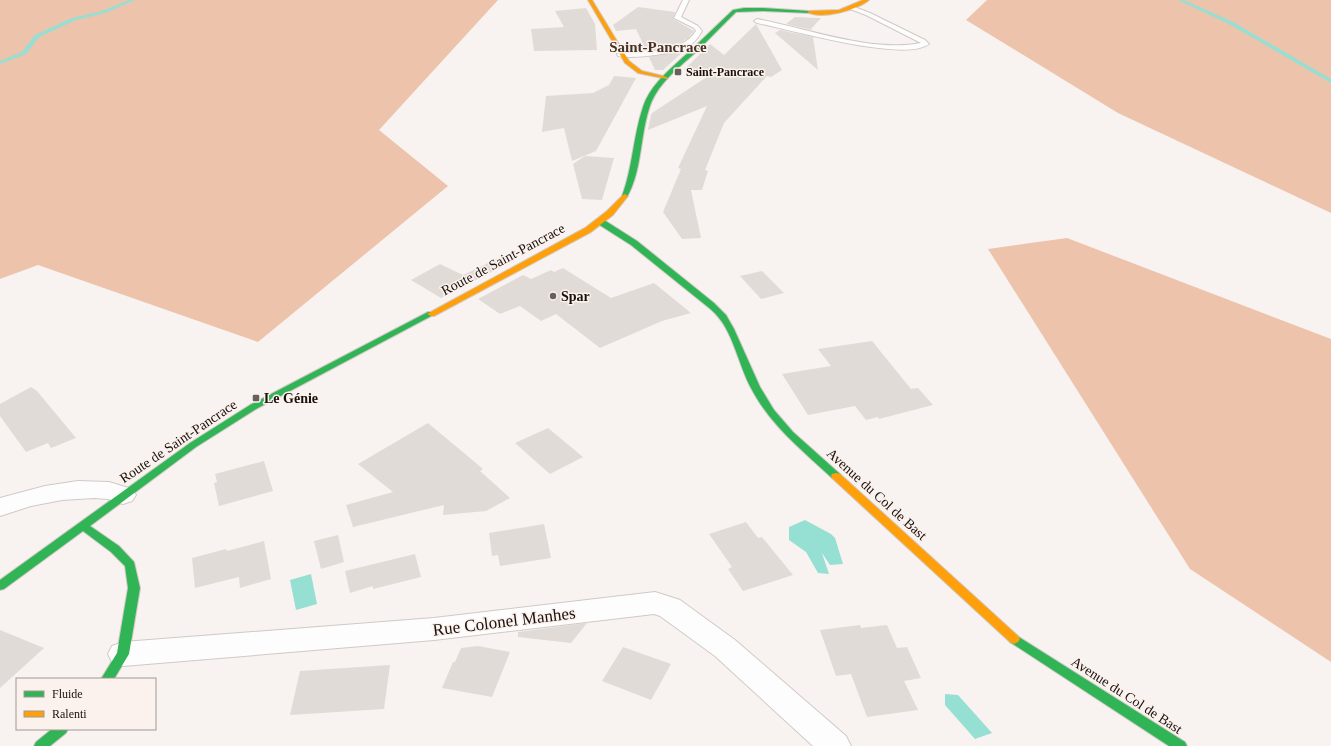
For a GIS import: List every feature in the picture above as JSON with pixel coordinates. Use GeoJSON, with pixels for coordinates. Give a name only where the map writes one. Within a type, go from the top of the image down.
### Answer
{"type":"FeatureCollection","features":[{"type":"Feature","properties":{"kind":"street"},"geometry":{"type":"LineString","coordinates":[[590,0],[591,5],[607,27],[628,64],[637,71],[648,75],[665,78]]}},
{"type":"Feature","properties":{"kind":"street","name":"Route de Saint-Pancrace"},"geometry":{"type":"LineString","coordinates":[[0,586],[193,445],[270,397],[556,248],[601,222],[617,207],[628,189],[634,173],[646,105],[655,90],[665,78],[740,8],[745,6],[772,4],[820,10],[852,8],[867,0]]}},
{"type":"Feature","properties":{"kind":"street","name":"Avenue du Col de Bast"},"geometry":{"type":"LineString","coordinates":[[601,222],[610,226],[634,243],[711,305],[723,317],[730,329],[755,387],[770,412],[790,434],[1012,637],[1180,746]]}},
{"type":"Feature","properties":{"kind":"street"},"geometry":{"type":"LineString","coordinates":[[0,507],[34,496],[89,489],[111,490],[123,495]]}},
{"type":"Feature","properties":{"kind":"street"},"geometry":{"type":"LineString","coordinates":[[82,525],[115,549],[130,565],[134,588],[123,654],[108,678]]}},
{"type":"Feature","properties":{"kind":"street","name":"Rue Colonel Manhes"},"geometry":{"type":"LineString","coordinates":[[123,654],[434,629],[655,603],[670,608],[725,648],[835,746]]}},
{"type":"Feature","properties":{"kind":"street"},"geometry":{"type":"LineString","coordinates":[[41,746],[60,730]]}},
{"type":"Feature","properties":{"kind":"lane"},"geometry":{"type":"LineString","coordinates":[[621,54],[676,49],[682,47],[695,38],[699,31],[696,27],[677,18],[686,0]]}},
{"type":"Feature","properties":{"kind":"lane"},"geometry":{"type":"LineString","coordinates":[[757,21],[778,24],[824,36],[883,46],[913,46],[925,44],[923,41],[852,8]]}},
{"type":"Feature","properties":{"kind":"shaded area"},"geometry":{"type":"Polygon","coordinates":[[[0,0],[498,0],[379,130],[448,186],[258,342],[38,265],[0,279],[0,0]]]}},
{"type":"Feature","properties":{"kind":"shaded area"},"geometry":{"type":"Polygon","coordinates":[[[987,0],[1331,0],[1331,213],[1118,113],[966,20],[987,0]]]}},
{"type":"Feature","properties":{"kind":"shaded area"},"geometry":{"type":"Polygon","coordinates":[[[1067,238],[1331,339],[1331,662],[1190,569],[988,249],[1067,238]]]}},
{"type":"Feature","properties":{"kind":"water"},"geometry":{"type":"Polygon","coordinates":[[[805,520],[831,534],[835,538],[843,564],[830,565],[822,553],[829,574],[818,573],[806,552],[789,540],[789,527],[805,520]]]}},
{"type":"Feature","properties":{"kind":"water"},"geometry":{"type":"Polygon","coordinates":[[[311,574],[317,604],[296,610],[290,580],[311,574]]]}},
{"type":"Feature","properties":{"kind":"water"},"geometry":{"type":"Polygon","coordinates":[[[945,694],[958,695],[992,733],[975,739],[945,705],[945,694]]]}},
{"type":"Feature","properties":{"kind":"building"},"geometry":{"type":"Polygon","coordinates":[[[638,7],[675,12],[673,19],[694,31],[688,38],[680,43],[662,48],[646,50],[636,29],[616,31],[613,25],[638,7]]]}},
{"type":"Feature","properties":{"kind":"building"},"geometry":{"type":"Polygon","coordinates":[[[586,8],[595,24],[597,50],[534,51],[531,29],[564,27],[555,11],[586,8]]]}},
{"type":"Feature","properties":{"kind":"building"},"geometry":{"type":"Polygon","coordinates":[[[795,17],[821,18],[811,29],[812,30],[786,24],[795,17]]]}},
{"type":"Feature","properties":{"kind":"building"},"geometry":{"type":"Polygon","coordinates":[[[756,24],[782,70],[771,77],[767,76],[724,123],[705,170],[708,171],[702,190],[691,190],[701,238],[682,239],[663,212],[681,169],[678,168],[707,106],[648,130],[651,115],[719,69],[684,70],[710,44],[724,55],[756,24]]]}},
{"type":"Feature","properties":{"kind":"building"},"geometry":{"type":"Polygon","coordinates":[[[780,30],[813,37],[818,70],[775,33],[780,30]]]}},
{"type":"Feature","properties":{"kind":"building"},"geometry":{"type":"Polygon","coordinates":[[[685,50],[663,70],[655,70],[649,57],[685,50]]]}},
{"type":"Feature","properties":{"kind":"building"},"geometry":{"type":"Polygon","coordinates":[[[614,76],[636,78],[596,151],[572,161],[564,128],[542,132],[546,96],[593,93],[609,85],[614,76]]]}},
{"type":"Feature","properties":{"kind":"building"},"geometry":{"type":"Polygon","coordinates":[[[585,156],[614,158],[602,200],[582,199],[573,164],[585,156]]]}},
{"type":"Feature","properties":{"kind":"building"},"geometry":{"type":"Polygon","coordinates":[[[505,255],[507,264],[441,298],[411,280],[440,264],[463,275],[505,255]]]}},
{"type":"Feature","properties":{"kind":"building"},"geometry":{"type":"Polygon","coordinates":[[[563,268],[611,298],[654,283],[691,313],[662,321],[600,348],[556,314],[541,321],[520,306],[500,314],[478,299],[523,275],[531,279],[551,270],[554,272],[563,268]]]}},
{"type":"Feature","properties":{"kind":"building"},"geometry":{"type":"Polygon","coordinates":[[[762,271],[784,293],[761,299],[740,276],[762,271]]]}},
{"type":"Feature","properties":{"kind":"building"},"geometry":{"type":"Polygon","coordinates":[[[872,341],[911,389],[918,388],[933,405],[879,419],[878,417],[866,420],[855,406],[808,415],[782,374],[831,366],[818,349],[872,341]]]}},
{"type":"Feature","properties":{"kind":"building"},"geometry":{"type":"Polygon","coordinates":[[[31,387],[37,391],[76,438],[51,448],[48,443],[26,452],[0,416],[0,404],[31,387]]]}},
{"type":"Feature","properties":{"kind":"building"},"geometry":{"type":"Polygon","coordinates":[[[428,423],[483,469],[480,471],[510,498],[486,511],[443,515],[444,505],[353,527],[346,505],[393,492],[358,464],[428,423]]]}},
{"type":"Feature","properties":{"kind":"building"},"geometry":{"type":"Polygon","coordinates":[[[548,428],[583,457],[550,474],[515,443],[548,428]]]}},
{"type":"Feature","properties":{"kind":"building"},"geometry":{"type":"Polygon","coordinates":[[[264,461],[273,491],[219,506],[214,483],[217,482],[215,474],[264,461]]]}},
{"type":"Feature","properties":{"kind":"building"},"geometry":{"type":"Polygon","coordinates":[[[746,522],[758,538],[762,537],[793,575],[743,591],[728,569],[732,567],[709,534],[746,522]]]}},
{"type":"Feature","properties":{"kind":"building"},"geometry":{"type":"Polygon","coordinates":[[[544,524],[551,558],[500,566],[498,555],[492,556],[489,533],[544,524]]]}},
{"type":"Feature","properties":{"kind":"building"},"geometry":{"type":"Polygon","coordinates":[[[338,535],[344,562],[321,569],[314,541],[338,535]]]}},
{"type":"Feature","properties":{"kind":"building"},"geometry":{"type":"Polygon","coordinates":[[[264,541],[271,579],[240,588],[239,577],[195,588],[192,558],[226,549],[227,551],[264,541]]]}},
{"type":"Feature","properties":{"kind":"building"},"geometry":{"type":"Polygon","coordinates":[[[415,554],[421,577],[373,589],[373,586],[350,593],[345,571],[415,554]]]}},
{"type":"Feature","properties":{"kind":"building"},"geometry":{"type":"Polygon","coordinates":[[[587,623],[571,643],[518,637],[518,632],[587,623]]]}},
{"type":"Feature","properties":{"kind":"building"},"geometry":{"type":"Polygon","coordinates":[[[860,625],[861,628],[887,625],[897,648],[907,647],[921,678],[904,681],[918,710],[867,717],[851,674],[836,676],[820,630],[860,625]]]}},
{"type":"Feature","properties":{"kind":"building"},"geometry":{"type":"Polygon","coordinates":[[[0,630],[44,648],[0,688],[0,630]]]}},
{"type":"Feature","properties":{"kind":"building"},"geometry":{"type":"Polygon","coordinates":[[[478,646],[510,652],[492,697],[442,688],[453,662],[455,662],[461,648],[478,646]]]}},
{"type":"Feature","properties":{"kind":"building"},"geometry":{"type":"Polygon","coordinates":[[[623,647],[671,664],[651,700],[602,681],[623,647]]]}},
{"type":"Feature","properties":{"kind":"building"},"geometry":{"type":"Polygon","coordinates":[[[390,665],[384,709],[290,715],[300,671],[390,665]]]}},
{"type":"Feature","properties":{"kind":"waterway"},"geometry":{"type":"LineString","coordinates":[[0,63],[24,53],[37,36],[74,19],[103,12],[133,0]]}},
{"type":"Feature","properties":{"kind":"waterway"},"geometry":{"type":"LineString","coordinates":[[1180,0],[1231,23],[1331,81]]}},
{"type":"Feature","properties":{"kind":"traffic: fast"},"geometry":{"type":"LineString","coordinates":[[625,196],[635,163],[640,129],[646,107],[658,85],[735,11],[763,9],[809,12]]}},
{"type":"Feature","properties":{"kind":"traffic: fast"},"geometry":{"type":"LineString","coordinates":[[601,222],[634,243],[711,305],[723,317],[730,329],[755,387],[770,412],[790,434],[836,476]]}},
{"type":"Feature","properties":{"kind":"traffic: fast"},"geometry":{"type":"LineString","coordinates":[[0,586],[193,445],[253,407],[431,314]]}},
{"type":"Feature","properties":{"kind":"traffic: fast"},"geometry":{"type":"LineString","coordinates":[[82,525],[115,549],[130,565],[134,588],[123,654],[108,678]]}},
{"type":"Feature","properties":{"kind":"traffic: fast"},"geometry":{"type":"LineString","coordinates":[[1014,639],[1180,746]]}},
{"type":"Feature","properties":{"kind":"traffic: fast"},"geometry":{"type":"LineString","coordinates":[[41,746],[60,730]]}},
{"type":"Feature","properties":{"kind":"traffic: slow"},"geometry":{"type":"LineString","coordinates":[[590,0],[627,62],[640,72],[665,78]]}},
{"type":"Feature","properties":{"kind":"traffic: slow"},"geometry":{"type":"LineString","coordinates":[[809,12],[825,13],[846,10],[867,0]]}},
{"type":"Feature","properties":{"kind":"traffic: slow"},"geometry":{"type":"LineString","coordinates":[[431,314],[588,230],[610,213],[625,196]]}},
{"type":"Feature","properties":{"kind":"traffic: slow"},"geometry":{"type":"LineString","coordinates":[[836,476],[1014,639]]}},
{"type":"Feature","properties":{"kind":"place","name":"Saint-Pancrace"},"geometry":{"type":"Point","coordinates":[678,72]}},
{"type":"Feature","properties":{"kind":"place","name":"Spar"},"geometry":{"type":"Point","coordinates":[553,296]}},
{"type":"Feature","properties":{"kind":"place","name":"Le Génie"},"geometry":{"type":"Point","coordinates":[256,398]}},
{"type":"Feature","properties":{"kind":"district","name":"Saint-Pancrace"},"geometry":{"type":"Point","coordinates":[658,47]}}]}
